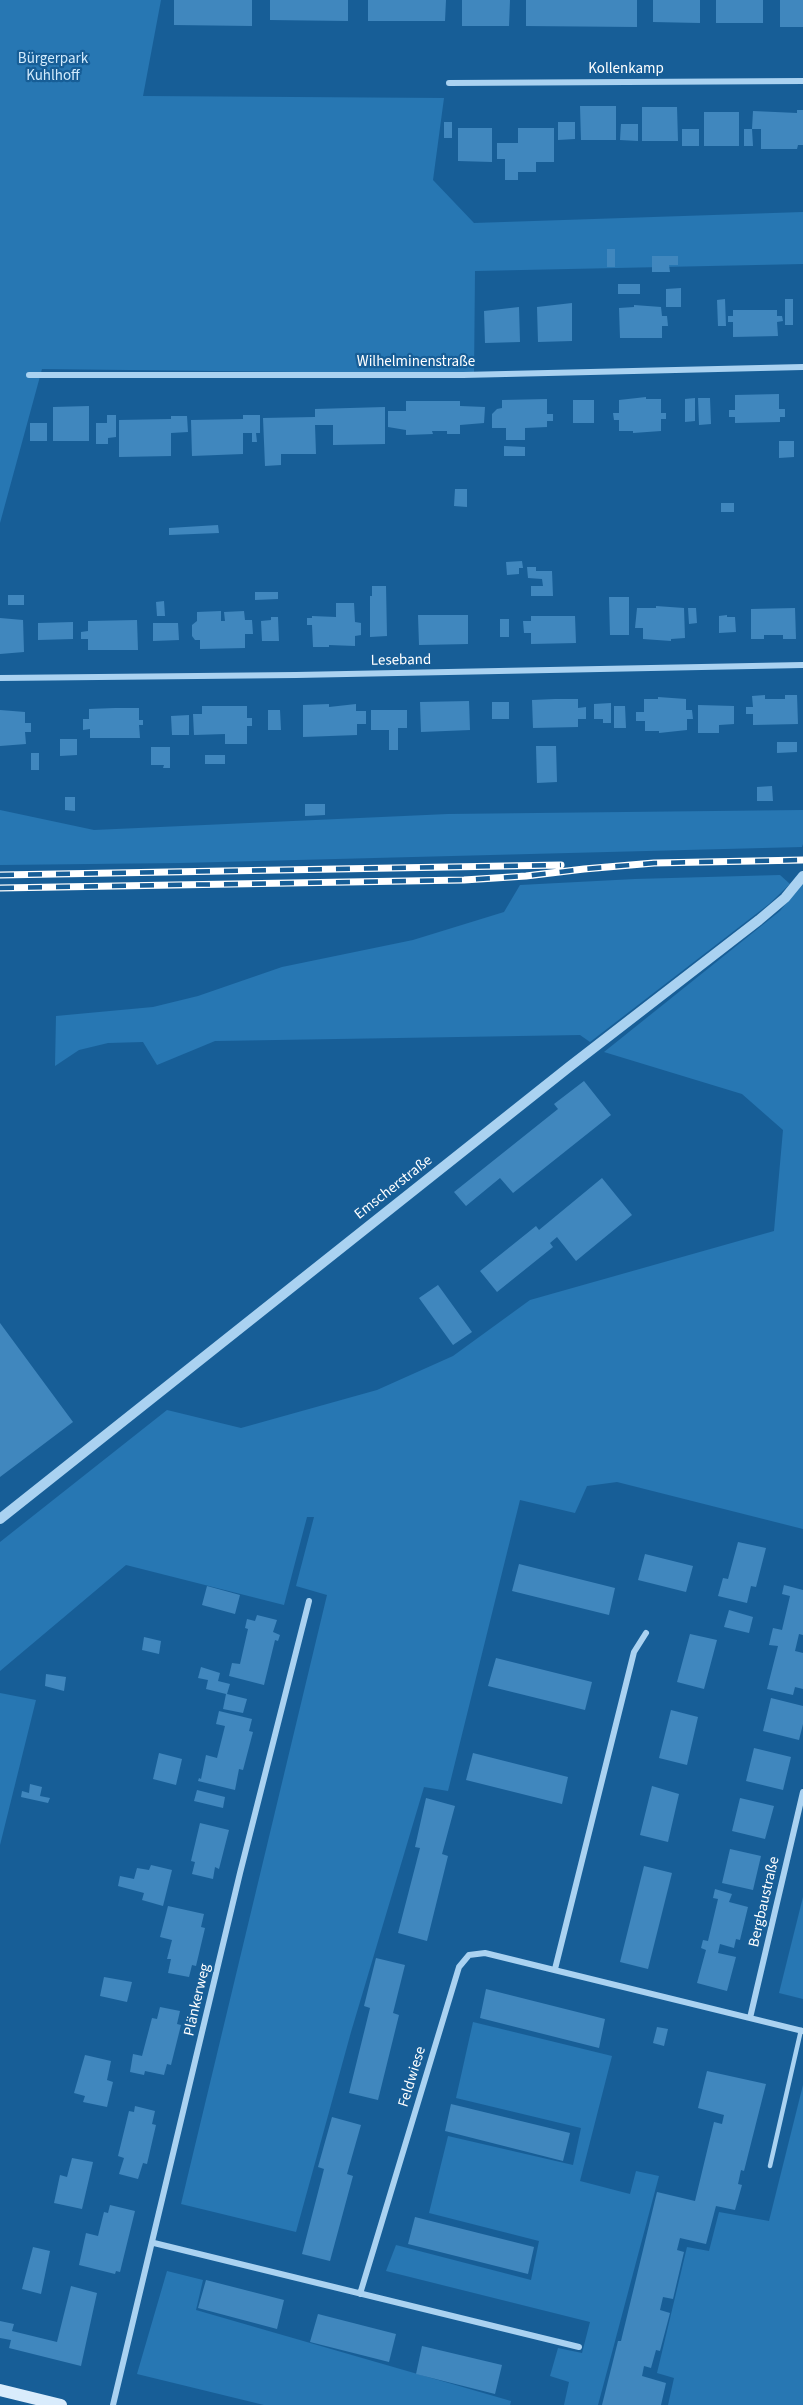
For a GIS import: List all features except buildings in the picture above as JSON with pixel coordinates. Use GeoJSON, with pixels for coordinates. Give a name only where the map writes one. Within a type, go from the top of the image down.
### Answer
{"type":"FeatureCollection","features":[{"type":"Feature","properties":{"kind":"main road"},"geometry":{"type":"LineString","coordinates":[[0,2390],[61,2405]]}},
{"type":"Feature","properties":{"kind":"street","name":"Kollenkamp"},"geometry":{"type":"LineString","coordinates":[[450,83],[803,81]]}},
{"type":"Feature","properties":{"kind":"street","name":"Wilhelminenstraße"},"geometry":{"type":"LineString","coordinates":[[29,375],[463,375],[803,367]]}},
{"type":"Feature","properties":{"kind":"street","name":"Leseband"},"geometry":{"type":"LineString","coordinates":[[0,678],[308,675],[803,665]]}},
{"type":"Feature","properties":{"kind":"street","name":"Emscherstraße"},"geometry":{"type":"LineString","coordinates":[[0,1520],[560,1074],[767,914],[803,876]]}},
{"type":"Feature","properties":{"kind":"street","name":"Plänkerweg"},"geometry":{"type":"LineString","coordinates":[[113,2405],[154,2243],[240,1873],[309,1601]]}},
{"type":"Feature","properties":{"kind":"street"},"geometry":{"type":"LineString","coordinates":[[555,1969],[634,1652],[646,1633]]}},
{"type":"Feature","properties":{"kind":"street","name":"Bergbaustraße"},"geometry":{"type":"LineString","coordinates":[[750,2018],[803,1792]]}},
{"type":"Feature","properties":{"kind":"street","name":"Feldwiese"},"geometry":{"type":"LineString","coordinates":[[360,2294],[459,1967],[469,1955],[485,1953],[802,2031]]}},
{"type":"Feature","properties":{"kind":"street"},"geometry":{"type":"LineString","coordinates":[[154,2243],[579,2347]]}},
{"type":"Feature","properties":{"kind":"lane"},"geometry":{"type":"LineString","coordinates":[[771,2166],[802,2031]]}},
{"type":"Feature","properties":{"kind":"green space","name":"Bürgerpark Kuhlhoff"},"geometry":{"type":"Polygon","coordinates":[[[0,0],[161,0],[143,96],[444,98],[433,180],[474,223],[803,212],[803,264],[475,271],[474,374],[42,369],[0,523],[0,0]]]}},
{"type":"Feature","properties":{"kind":"green space"},"geometry":{"type":"Polygon","coordinates":[[[0,810],[94,830],[448,814],[803,810],[803,844],[802,847],[180,863],[0,865],[0,810]]]}},
{"type":"Feature","properties":{"kind":"green space"},"geometry":{"type":"Polygon","coordinates":[[[780,875],[790,884],[769,904],[590,1042],[580,1035],[215,1041],[157,1065],[143,1042],[108,1043],[79,1050],[55,1066],[56,1016],[153,1007],[198,996],[282,967],[413,940],[504,912],[520,885],[780,875]]]}},
{"type":"Feature","properties":{"kind":"green space"},"geometry":{"type":"Polygon","coordinates":[[[803,882],[803,1529],[617,1482],[587,1486],[575,1513],[520,1500],[448,1791],[424,1787],[351,2032],[296,2232],[181,2204],[327,1595],[296,1586],[314,1517],[307,1517],[284,1605],[126,1565],[0,1671],[0,1542],[167,1410],[241,1428],[377,1390],[453,1356],[530,1300],[774,1231],[783,1130],[742,1094],[604,1052],[780,911],[803,882]]]}},
{"type":"Feature","properties":{"kind":"green space"},"geometry":{"type":"Polygon","coordinates":[[[0,1693],[36,1700],[0,1845],[0,1693]]]}},
{"type":"Feature","properties":{"kind":"green space"},"geometry":{"type":"Polygon","coordinates":[[[803,1897],[803,1999],[779,1993],[803,1897]]]}},
{"type":"Feature","properties":{"kind":"green space"},"geometry":{"type":"Polygon","coordinates":[[[473,2022],[612,2056],[580,2181],[630,2194],[636,2171],[659,2176],[598,2405],[564,2405],[569,2382],[550,2376],[558,2348],[582,2353],[590,2322],[386,2271],[396,2245],[531,2280],[539,2241],[429,2213],[448,2136],[573,2165],[581,2128],[456,2098],[473,2022]]]}},
{"type":"Feature","properties":{"kind":"green space"},"geometry":{"type":"Polygon","coordinates":[[[803,2085],[803,2405],[668,2405],[674,2378],[657,2373],[687,2247],[709,2251],[719,2212],[769,2221],[803,2085]]]}},
{"type":"Feature","properties":{"kind":"green space"},"geometry":{"type":"Polygon","coordinates":[[[167,2271],[203,2280],[196,2310],[511,2401],[510,2405],[264,2405],[137,2374],[167,2271]]]}},
{"type":"Feature","properties":{"kind":"railway"},"geometry":{"type":"LineString","coordinates":[[0,888],[464,880],[654,863],[803,860]]}},
{"type":"Feature","properties":{"kind":"railway"},"geometry":{"type":"LineString","coordinates":[[0,875],[561,865]]}}]}
